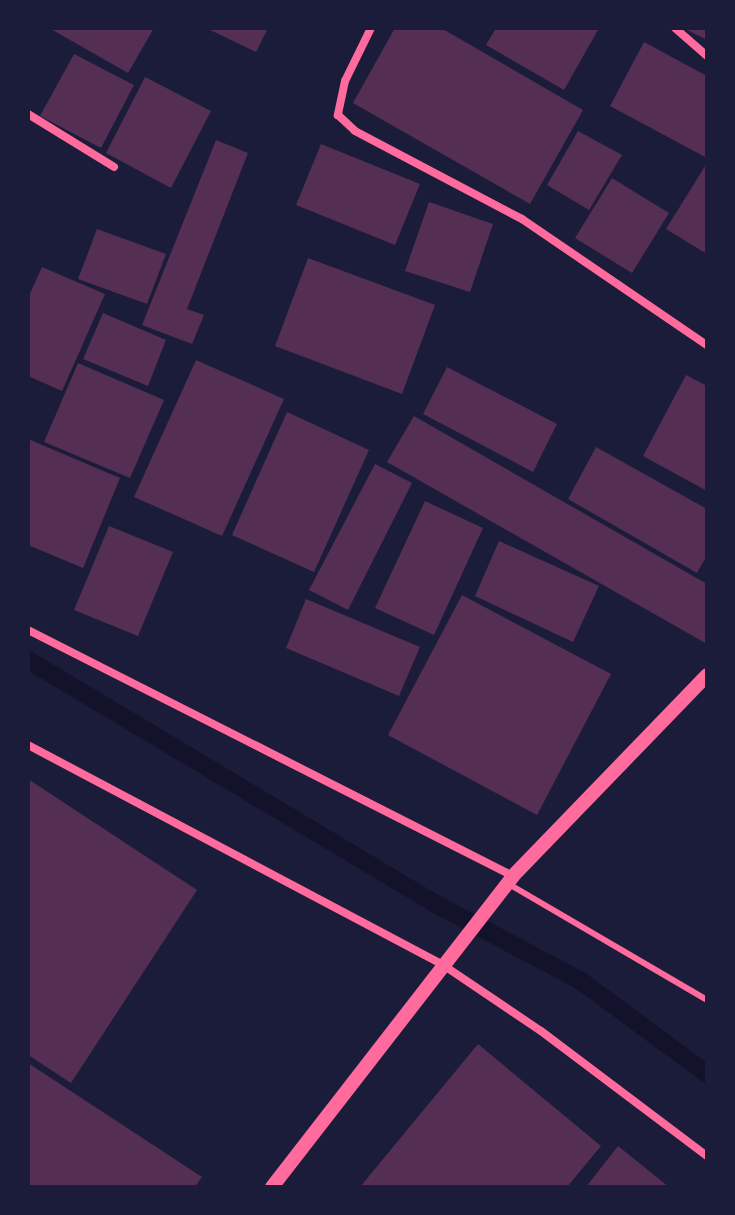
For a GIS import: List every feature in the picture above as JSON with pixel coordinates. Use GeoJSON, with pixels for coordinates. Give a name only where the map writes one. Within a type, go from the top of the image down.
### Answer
{"type":"FeatureCollection","features":[{"type":"Feature","properties":{"kind":"street"},"geometry":{"type":"LineString","coordinates":[[371,28],[342,90],[338,115],[355,131],[522,219],[707,345]]}},
{"type":"Feature","properties":{"kind":"street"},"geometry":{"type":"LineString","coordinates":[[675,28],[707,56]]}},
{"type":"Feature","properties":{"kind":"street"},"geometry":{"type":"LineString","coordinates":[[28,114],[114,167]]}},
{"type":"Feature","properties":{"kind":"street"},"geometry":{"type":"LineString","coordinates":[[28,630],[507,883]]}},
{"type":"Feature","properties":{"kind":"street"},"geometry":{"type":"LineString","coordinates":[[272,1187],[507,883],[707,675]]}},
{"type":"Feature","properties":{"kind":"street"},"geometry":{"type":"LineString","coordinates":[[28,745],[443,965],[541,1031],[707,1156]]}},
{"type":"Feature","properties":{"kind":"lane"},"geometry":{"type":"LineString","coordinates":[[507,883],[707,1000]]}},
{"type":"Feature","properties":{"kind":"building"},"geometry":{"type":"Polygon","coordinates":[[[49,28],[154,28],[128,73],[49,28]]]}},
{"type":"Feature","properties":{"kind":"building"},"geometry":{"type":"Polygon","coordinates":[[[206,28],[268,28],[256,52],[206,28]]]}},
{"type":"Feature","properties":{"kind":"building"},"geometry":{"type":"Polygon","coordinates":[[[395,28],[441,28],[583,110],[530,204],[353,103],[395,28]]]}},
{"type":"Feature","properties":{"kind":"building"},"geometry":{"type":"Polygon","coordinates":[[[496,28],[599,28],[564,90],[486,45],[496,28]]]}},
{"type":"Feature","properties":{"kind":"building"},"geometry":{"type":"Polygon","coordinates":[[[683,28],[707,28],[707,40],[683,28]]]}},
{"type":"Feature","properties":{"kind":"building"},"geometry":{"type":"Polygon","coordinates":[[[644,42],[707,76],[707,158],[610,106],[644,42]]]}},
{"type":"Feature","properties":{"kind":"building"},"geometry":{"type":"Polygon","coordinates":[[[74,54],[134,85],[101,148],[40,116],[74,54]]]}},
{"type":"Feature","properties":{"kind":"building"},"geometry":{"type":"Polygon","coordinates":[[[145,77],[211,111],[171,188],[106,153],[145,77]]]}},
{"type":"Feature","properties":{"kind":"building"},"geometry":{"type":"Polygon","coordinates":[[[578,131],[622,155],[589,210],[547,185],[578,131]]]}},
{"type":"Feature","properties":{"kind":"building"},"geometry":{"type":"Polygon","coordinates":[[[216,140],[248,153],[187,309],[204,315],[192,344],[142,325],[216,140]]]}},
{"type":"Feature","properties":{"kind":"building"},"geometry":{"type":"Polygon","coordinates":[[[321,144],[420,184],[395,245],[296,205],[321,144]]]}},
{"type":"Feature","properties":{"kind":"building"},"geometry":{"type":"Polygon","coordinates":[[[707,163],[707,254],[666,229],[707,163]]]}},
{"type":"Feature","properties":{"kind":"building"},"geometry":{"type":"Polygon","coordinates":[[[612,178],[669,213],[632,273],[575,238],[612,178]]]}},
{"type":"Feature","properties":{"kind":"building"},"geometry":{"type":"Polygon","coordinates":[[[429,202],[493,224],[470,292],[405,271],[429,202]]]}},
{"type":"Feature","properties":{"kind":"building"},"geometry":{"type":"Polygon","coordinates":[[[97,229],[166,254],[147,304],[78,279],[97,229]]]}},
{"type":"Feature","properties":{"kind":"building"},"geometry":{"type":"Polygon","coordinates":[[[308,258],[435,305],[402,394],[275,346],[308,258]]]}},
{"type":"Feature","properties":{"kind":"building"},"geometry":{"type":"Polygon","coordinates":[[[42,267],[105,294],[62,391],[28,376],[28,298],[42,267]]]}},
{"type":"Feature","properties":{"kind":"building"},"geometry":{"type":"Polygon","coordinates":[[[103,313],[166,340],[148,386],[83,359],[103,313]]]}},
{"type":"Feature","properties":{"kind":"building"},"geometry":{"type":"Polygon","coordinates":[[[196,360],[284,399],[222,536],[134,497],[196,360]]]}},
{"type":"Feature","properties":{"kind":"building"},"geometry":{"type":"Polygon","coordinates":[[[78,363],[164,400],[130,478],[44,442],[78,363]]]}},
{"type":"Feature","properties":{"kind":"building"},"geometry":{"type":"Polygon","coordinates":[[[447,367],[557,424],[533,472],[423,414],[447,367]]]}},
{"type":"Feature","properties":{"kind":"building"},"geometry":{"type":"Polygon","coordinates":[[[686,375],[707,386],[707,491],[643,456],[686,375]]]}},
{"type":"Feature","properties":{"kind":"building"},"geometry":{"type":"Polygon","coordinates":[[[287,412],[369,450],[314,572],[232,535],[287,412]]]}},
{"type":"Feature","properties":{"kind":"building"},"geometry":{"type":"Polygon","coordinates":[[[414,416],[707,584],[707,644],[387,462],[414,416]]]}},
{"type":"Feature","properties":{"kind":"building"},"geometry":{"type":"Polygon","coordinates":[[[28,439],[120,478],[83,568],[28,545],[28,439]]]}},
{"type":"Feature","properties":{"kind":"building"},"geometry":{"type":"Polygon","coordinates":[[[596,447],[707,509],[707,555],[697,573],[568,499],[596,447]]]}},
{"type":"Feature","properties":{"kind":"building"},"geometry":{"type":"Polygon","coordinates":[[[375,464],[412,483],[348,610],[309,590],[375,464]]]}},
{"type":"Feature","properties":{"kind":"building"},"geometry":{"type":"Polygon","coordinates":[[[425,501],[483,528],[434,635],[375,608],[425,501]]]}},
{"type":"Feature","properties":{"kind":"building"},"geometry":{"type":"Polygon","coordinates":[[[109,526],[173,552],[138,636],[74,610],[109,526]]]}},
{"type":"Feature","properties":{"kind":"building"},"geometry":{"type":"Polygon","coordinates":[[[499,541],[599,586],[573,642],[475,596],[499,541]]]}},
{"type":"Feature","properties":{"kind":"building"},"geometry":{"type":"Polygon","coordinates":[[[462,595],[611,674],[537,815],[388,735],[462,595]]]}},
{"type":"Feature","properties":{"kind":"building"},"geometry":{"type":"Polygon","coordinates":[[[306,599],[420,647],[399,696],[286,648],[306,599]]]}},
{"type":"Feature","properties":{"kind":"building"},"geometry":{"type":"Polygon","coordinates":[[[28,779],[197,890],[71,1083],[28,1055],[28,779]]]}},
{"type":"Feature","properties":{"kind":"building"},"geometry":{"type":"Polygon","coordinates":[[[478,1044],[601,1146],[567,1187],[360,1187],[478,1044]]]}},
{"type":"Feature","properties":{"kind":"building"},"geometry":{"type":"Polygon","coordinates":[[[28,1063],[202,1177],[195,1187],[28,1187],[28,1063]]]}},
{"type":"Feature","properties":{"kind":"building"},"geometry":{"type":"Polygon","coordinates":[[[618,1146],[669,1187],[586,1187],[618,1146]]]}},
{"type":"Feature","properties":{"kind":"waterway"},"geometry":{"type":"LineString","coordinates":[[28,660],[432,902],[581,981],[707,1074]]}}]}
